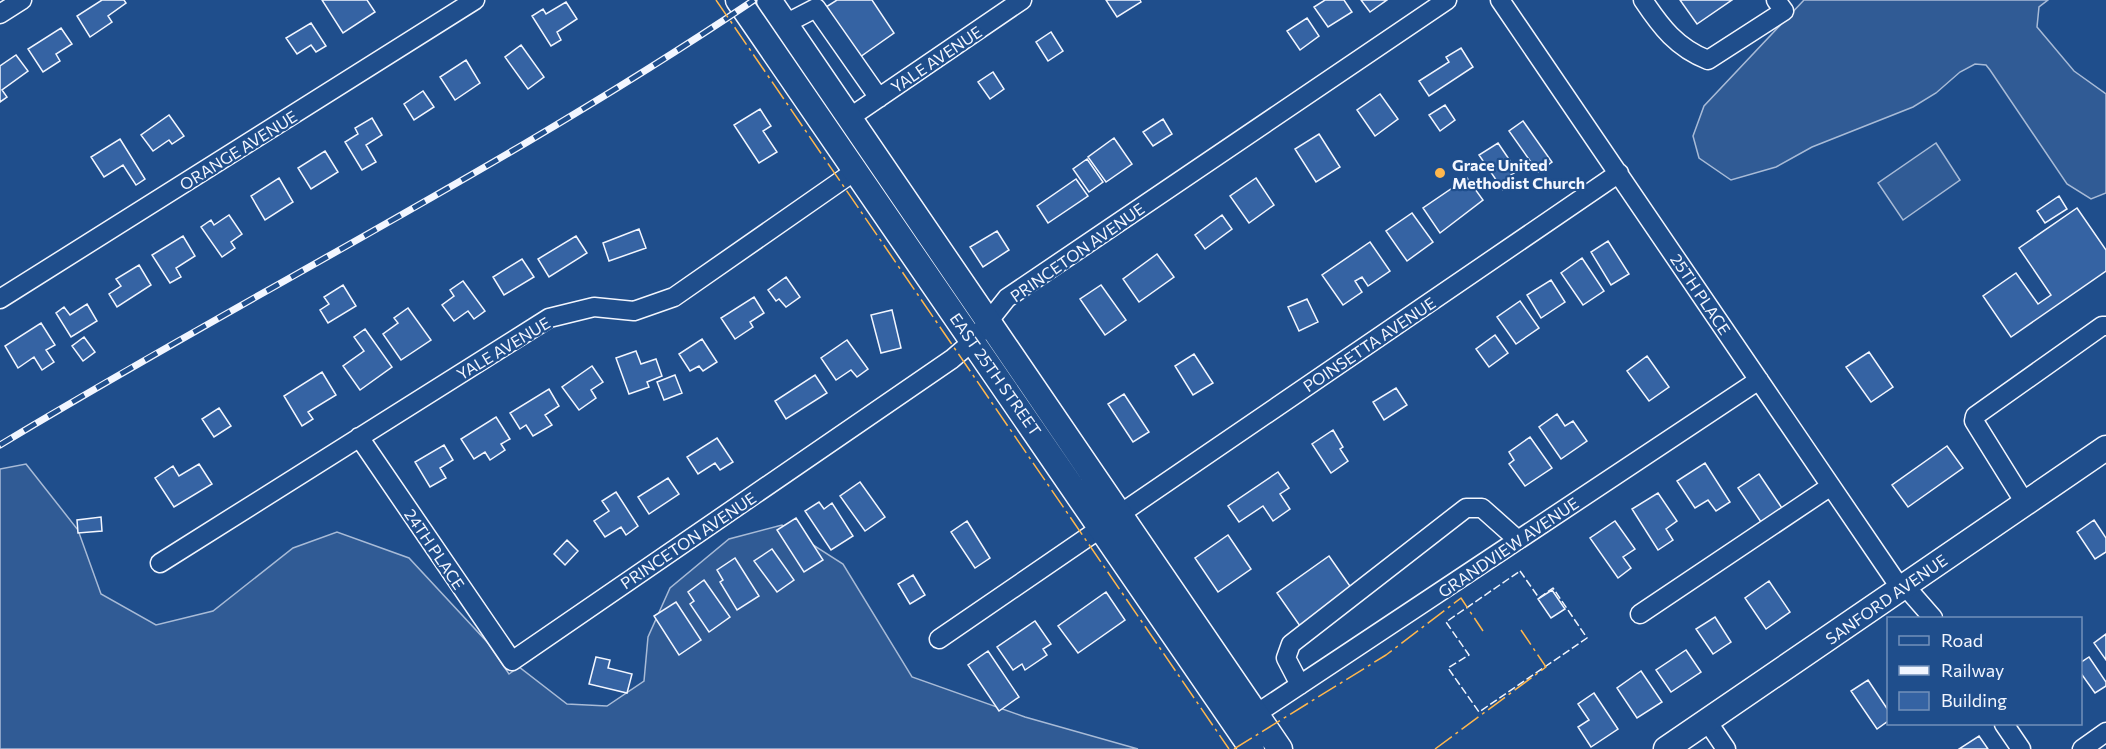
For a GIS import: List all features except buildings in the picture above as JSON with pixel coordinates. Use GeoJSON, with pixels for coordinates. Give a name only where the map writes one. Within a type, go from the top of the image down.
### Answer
{"type":"FeatureCollection","features":[{"type":"Feature","properties":{"kind":"main road","name":"EAST 25TH STREET"},"geometry":{"type":"LineString","coordinates":[[738,0],[973,341],[1111,521]]}},
{"type":"Feature","properties":{"kind":"main road","name":"EAST 25TH STREET"},"geometry":{"type":"LineString","coordinates":[[769,0],[988,321],[1252,749]]}},
{"type":"Feature","properties":{"kind":"main road","name":"SANFORD AVENUE"},"geometry":{"type":"LineString","coordinates":[[1666,749],[2106,448]]}},
{"type":"Feature","properties":{"kind":"main road"},"geometry":{"type":"LineString","coordinates":[[1111,521],[1161,593],[1182,607],[1280,749]]}},
{"type":"Feature","properties":{"kind":"street"},"geometry":{"type":"LineString","coordinates":[[0,14],[22,0]]}},
{"type":"Feature","properties":{"kind":"street","name":"ORANGE AVENUE"},"geometry":{"type":"LineString","coordinates":[[0,299],[475,0]]}},
{"type":"Feature","properties":{"kind":"street","name":"YALE AVENUE"},"geometry":{"type":"LineString","coordinates":[[849,118],[1022,0]]}},
{"type":"Feature","properties":{"kind":"street","name":"PRINCETON AVENUE"},"geometry":{"type":"LineString","coordinates":[[512,661],[952,360],[973,341],[1007,298],[1447,0]]}},
{"type":"Feature","properties":{"kind":"street","name":"25TH PLACE"},"geometry":{"type":"LineString","coordinates":[[1500,0],[1831,486],[1903,587],[1932,617]]}},
{"type":"Feature","properties":{"kind":"street"},"geometry":{"type":"LineString","coordinates":[[1643,0],[1664,31],[1689,52],[1708,60],[1784,11],[1776,0]]}},
{"type":"Feature","properties":{"kind":"street"},"geometry":{"type":"LineString","coordinates":[[785,24],[818,4],[879,98]]}},
{"type":"Feature","properties":{"kind":"street","name":"YALE AVENUE"},"geometry":{"type":"LineString","coordinates":[[160,563],[549,318],[594,307],[634,311],[674,297],[855,171]]}},
{"type":"Feature","properties":{"kind":"street","name":"POINSETTA AVENUE"},"geometry":{"type":"LineString","coordinates":[[939,639],[1619,173]]}},
{"type":"Feature","properties":{"kind":"street"},"geometry":{"type":"LineString","coordinates":[[2025,502],[1974,421],[1979,411],[2102,326],[2106,326]]}},
{"type":"Feature","properties":{"kind":"street","name":"GRANDVIEW AVENUE"},"geometry":{"type":"LineString","coordinates":[[1257,714],[1759,380]]}},
{"type":"Feature","properties":{"kind":"street","name":"24TH PLACE"},"geometry":{"type":"LineString","coordinates":[[359,437],[512,661]]}},
{"type":"Feature","properties":{"kind":"street"},"geometry":{"type":"LineString","coordinates":[[1640,614],[1831,486]]}},
{"type":"Feature","properties":{"kind":"street"},"geometry":{"type":"LineString","coordinates":[[1300,685],[1286,658],[1291,644],[1466,508],[1482,508],[1518,540]]}},
{"type":"Feature","properties":{"kind":"street"},"geometry":{"type":"LineString","coordinates":[[1707,722],[1726,749]]}},
{"type":"Feature","properties":{"kind":"street"},"geometry":{"type":"LineString","coordinates":[[2005,725],[2020,749]]}},
{"type":"Feature","properties":{"kind":"street"},"geometry":{"type":"LineString","coordinates":[[2082,749],[2106,732]]}},
{"type":"Feature","properties":{"kind":"shaded area"},"geometry":{"type":"Polygon","coordinates":[[[1804,0],[2048,0],[2039,7],[2037,27],[2074,71],[2106,94],[2106,193],[2091,199],[2067,184],[1990,70],[1986,65],[1975,64],[1960,72],[1936,93],[1913,107],[1812,147],[1776,167],[1731,180],[1699,158],[1693,136],[1704,106],[1804,0]]]}},
{"type":"Feature","properties":{"kind":"shaded area"},"geometry":{"type":"Polygon","coordinates":[[[1936,143],[1960,180],[1903,220],[1878,183],[1936,143]]]}},
{"type":"Feature","properties":{"kind":"shaded area"},"geometry":{"type":"Polygon","coordinates":[[[26,464],[78,530],[101,594],[156,625],[213,611],[293,548],[337,532],[409,558],[488,643],[509,674],[519,667],[567,704],[607,706],[644,681],[648,637],[670,588],[729,539],[782,525],[843,564],[912,677],[1025,717],[1138,749],[0,749],[0,469],[26,464]]]}},
{"type":"Feature","properties":{"kind":"railway"},"geometry":{"type":"LineString","coordinates":[[0,445],[94,389],[475,173],[662,60],[754,0]]}},
{"type":"Feature","properties":{"kind":"fence"},"geometry":{"type":"LineString","coordinates":[[1520,571],[1539,598],[1553,588],[1587,638],[1479,712],[1448,668],[1469,655],[1446,622],[1520,571]]}},
{"type":"Feature","properties":{"kind":"power"},"geometry":{"type":"LineString","coordinates":[[716,0],[1229,749]]}},
{"type":"Feature","properties":{"kind":"power"},"geometry":{"type":"LineString","coordinates":[[1234,749],[1386,655],[1461,598],[1483,631]]}},
{"type":"Feature","properties":{"kind":"power"},"geometry":{"type":"LineString","coordinates":[[1435,749],[1546,667],[1521,630]]}},
{"type":"Feature","properties":{"kind":"place","name":"Grace United Methodist Church"},"geometry":{"type":"Point","coordinates":[1440,173]}}]}
